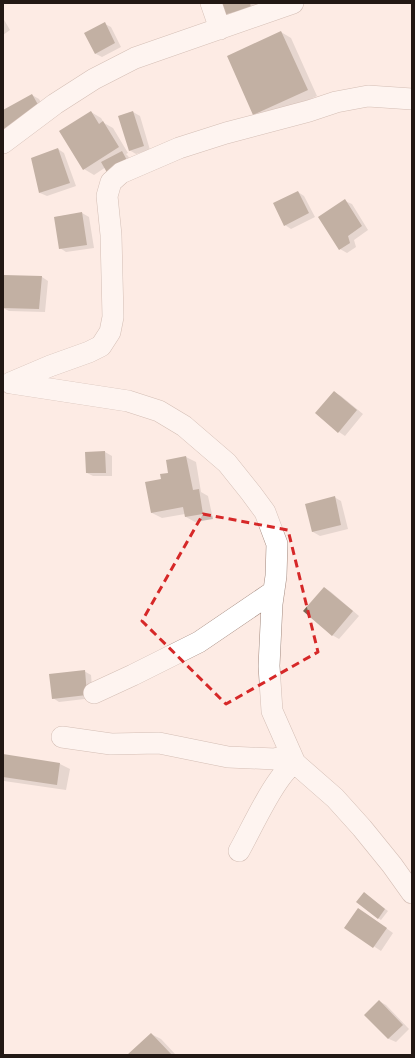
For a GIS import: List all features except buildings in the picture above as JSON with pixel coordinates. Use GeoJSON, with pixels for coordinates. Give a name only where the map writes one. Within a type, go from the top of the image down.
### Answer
{"type":"FeatureCollection","features":[{"type":"Feature","properties":{"kind":"street"},"geometry":{"type":"LineString","coordinates":[[211,3],[220,29]]}},
{"type":"Feature","properties":{"kind":"street"},"geometry":{"type":"LineString","coordinates":[[3,143],[55,104],[94,79],[135,58],[293,3]]}},
{"type":"Feature","properties":{"kind":"street"},"geometry":{"type":"LineString","coordinates":[[7,384],[101,346],[110,332],[113,316],[112,250],[107,196],[111,182],[121,173],[180,148],[226,133],[309,111],[336,102],[368,96],[412,99]]}},
{"type":"Feature","properties":{"kind":"street"},"geometry":{"type":"LineString","coordinates":[[7,384],[128,401],[159,411],[184,426],[227,463],[266,512],[277,544],[269,666],[272,712],[293,759],[335,798],[362,828],[412,893]]}},
{"type":"Feature","properties":{"kind":"street"},"geometry":{"type":"LineString","coordinates":[[94,693],[199,642],[274,591]]}},
{"type":"Feature","properties":{"kind":"street"},"geometry":{"type":"LineString","coordinates":[[62,737],[111,744],[159,743],[228,757],[293,759]]}},
{"type":"Feature","properties":{"kind":"street"},"geometry":{"type":"LineString","coordinates":[[239,851],[275,786],[290,766],[293,759]]}},
{"type":"Feature","properties":{"kind":"highlighted area"},"geometry":{"type":"Polygon","coordinates":[[[203,514],[288,530],[318,652],[226,704],[142,621],[203,514]]]}}]}
